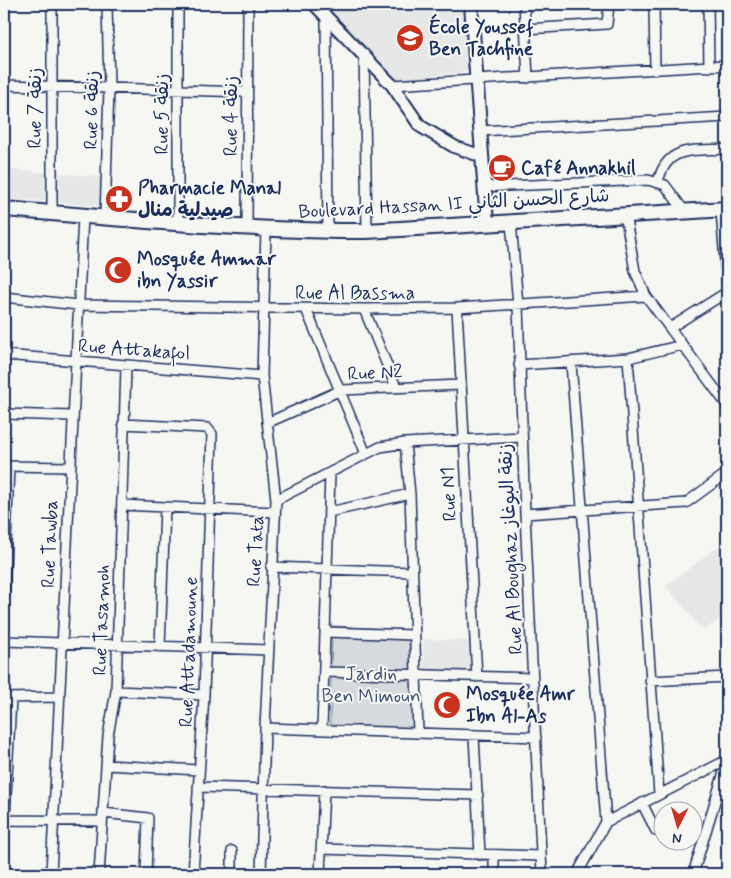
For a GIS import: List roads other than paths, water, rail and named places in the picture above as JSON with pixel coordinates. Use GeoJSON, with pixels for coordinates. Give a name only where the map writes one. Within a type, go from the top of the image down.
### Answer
{"type":"FeatureCollection","features":[{"type":"Feature","properties":{"kind":"main road"},"geometry":{"type":"LineString","coordinates":[[471,4],[487,223]]}},
{"type":"Feature","properties":{"kind":"main road","name":"Boulevard Hassan II شارع الحسن الثاني"},"geometry":{"type":"LineString","coordinates":[[4,209],[247,229],[328,231],[724,210]]}},
{"type":"Feature","properties":{"kind":"street","name":"Rue 7 زنقة"},"geometry":{"type":"LineString","coordinates":[[52,4],[52,213]]}},
{"type":"Feature","properties":{"kind":"street","name":"Rue 6 زنقة"},"geometry":{"type":"LineString","coordinates":[[105,218],[109,88],[107,4]]}},
{"type":"Feature","properties":{"kind":"street","name":"Rue 5 زنقة"},"geometry":{"type":"LineString","coordinates":[[178,4],[178,224]]}},
{"type":"Feature","properties":{"kind":"street","name":"Rue 4 زنقة"},"geometry":{"type":"LineString","coordinates":[[247,229],[248,4]]}},
{"type":"Feature","properties":{"kind":"street"},"geometry":{"type":"LineString","coordinates":[[314,4],[392,85],[420,126],[455,147],[481,156]]}},
{"type":"Feature","properties":{"kind":"street"},"geometry":{"type":"LineString","coordinates":[[524,4],[528,78]]}},
{"type":"Feature","properties":{"kind":"street"},"geometry":{"type":"LineString","coordinates":[[525,29],[607,24],[609,4]]}},
{"type":"Feature","properties":{"kind":"street"},"geometry":{"type":"LineString","coordinates":[[654,4],[654,70]]}},
{"type":"Feature","properties":{"kind":"street"},"geometry":{"type":"LineString","coordinates":[[708,4],[709,67]]}},
{"type":"Feature","properties":{"kind":"street"},"geometry":{"type":"LineString","coordinates":[[326,16],[328,231]]}},
{"type":"Feature","properties":{"kind":"street"},"geometry":{"type":"LineString","coordinates":[[364,54],[367,230]]}},
{"type":"Feature","properties":{"kind":"street"},"geometry":{"type":"LineString","coordinates":[[392,85],[476,82],[727,66]]}},
{"type":"Feature","properties":{"kind":"street"},"geometry":{"type":"LineString","coordinates":[[4,85],[247,92]]}},
{"type":"Feature","properties":{"kind":"street"},"geometry":{"type":"LineString","coordinates":[[479,131],[727,117]]}},
{"type":"Feature","properties":{"kind":"street"},"geometry":{"type":"LineString","coordinates":[[658,182],[661,168],[674,155],[682,152],[727,149]]}},
{"type":"Feature","properties":{"kind":"street"},"geometry":{"type":"LineString","coordinates":[[483,187],[648,180],[665,185],[685,212]]}},
{"type":"Feature","properties":{"kind":"street"},"geometry":{"type":"LineString","coordinates":[[670,328],[727,291],[724,210]]}},
{"type":"Feature","properties":{"kind":"street"},"geometry":{"type":"LineString","coordinates":[[626,214],[636,271],[646,296],[727,405]]}},
{"type":"Feature","properties":{"kind":"street","name":"Rue Tawba"},"geometry":{"type":"LineString","coordinates":[[51,874],[82,216]]}},
{"type":"Feature","properties":{"kind":"street","name":"Rue Al Boughaz زنقة البوغاز"},"geometry":{"type":"LineString","coordinates":[[511,222],[518,305],[525,514],[542,874]]}},
{"type":"Feature","properties":{"kind":"street","name":"Rue Tata"},"geometry":{"type":"LineString","coordinates":[[261,874],[271,567],[276,500],[262,376],[266,230]]}},
{"type":"Feature","properties":{"kind":"street","name":"Rue Al Bassma"},"geometry":{"type":"LineString","coordinates":[[4,297],[78,305],[364,310],[518,305],[646,296]]}},
{"type":"Feature","properties":{"kind":"street","name":"Rue N1"},"geometry":{"type":"LineString","coordinates":[[457,308],[477,677]]}},
{"type":"Feature","properties":{"kind":"street"},"geometry":{"type":"LineString","coordinates":[[306,309],[320,347],[341,390],[366,454]]}},
{"type":"Feature","properties":{"kind":"street"},"geometry":{"type":"LineString","coordinates":[[364,310],[396,388]]}},
{"type":"Feature","properties":{"kind":"street"},"geometry":{"type":"LineString","coordinates":[[519,365],[628,358],[682,345]]}},
{"type":"Feature","properties":{"kind":"street","name":"Rue Attakafol"},"geometry":{"type":"LineString","coordinates":[[4,355],[262,376]]}},
{"type":"Feature","properties":{"kind":"street"},"geometry":{"type":"LineString","coordinates":[[628,358],[659,794]]}},
{"type":"Feature","properties":{"kind":"street"},"geometry":{"type":"LineString","coordinates":[[571,363],[584,510],[606,822]]}},
{"type":"Feature","properties":{"kind":"street","name":"Rue Tasamoh"},"geometry":{"type":"LineString","coordinates":[[99,874],[108,736],[116,691],[126,366]]}},
{"type":"Feature","properties":{"kind":"street","name":"Rue N2"},"geometry":{"type":"LineString","coordinates":[[267,423],[341,390],[462,385]]}},
{"type":"Feature","properties":{"kind":"street"},"geometry":{"type":"LineString","coordinates":[[4,414],[72,416]]}},
{"type":"Feature","properties":{"kind":"street","name":"Rue Attadamoune"},"geometry":{"type":"LineString","coordinates":[[123,424],[211,430],[211,507],[206,648],[193,874]]}},
{"type":"Feature","properties":{"kind":"street"},"geometry":{"type":"LineString","coordinates":[[276,500],[380,447],[405,443],[522,437]]}},
{"type":"Feature","properties":{"kind":"street"},"geometry":{"type":"LineString","coordinates":[[405,443],[410,494],[418,733]]}},
{"type":"Feature","properties":{"kind":"street"},"geometry":{"type":"LineString","coordinates":[[4,596],[6,466],[69,467]]}},
{"type":"Feature","properties":{"kind":"street"},"geometry":{"type":"LineString","coordinates":[[525,514],[686,503],[727,473]]}},
{"type":"Feature","properties":{"kind":"street"},"geometry":{"type":"LineString","coordinates":[[322,730],[326,672],[330,474]]}},
{"type":"Feature","properties":{"kind":"street"},"geometry":{"type":"LineString","coordinates":[[329,512],[410,494]]}},
{"type":"Feature","properties":{"kind":"street"},"geometry":{"type":"LineString","coordinates":[[122,505],[211,507],[275,512]]}},
{"type":"Feature","properties":{"kind":"street"},"geometry":{"type":"LineString","coordinates":[[160,647],[165,507]]}},
{"type":"Feature","properties":{"kind":"street"},"geometry":{"type":"LineString","coordinates":[[271,567],[412,572]]}},
{"type":"Feature","properties":{"kind":"street"},"geometry":{"type":"LineString","coordinates":[[326,632],[414,635]]}},
{"type":"Feature","properties":{"kind":"street"},"geometry":{"type":"LineString","coordinates":[[4,641],[268,650]]}},
{"type":"Feature","properties":{"kind":"street"},"geometry":{"type":"LineString","coordinates":[[326,672],[533,678]]}},
{"type":"Feature","properties":{"kind":"street"},"geometry":{"type":"LineString","coordinates":[[650,681],[727,677]]}},
{"type":"Feature","properties":{"kind":"street"},"geometry":{"type":"LineString","coordinates":[[116,691],[204,695]]}},
{"type":"Feature","properties":{"kind":"street"},"geometry":{"type":"LineString","coordinates":[[4,837],[7,698],[60,697]]}},
{"type":"Feature","properties":{"kind":"street"},"geometry":{"type":"LineString","coordinates":[[265,728],[536,737]]}},
{"type":"Feature","properties":{"kind":"street"},"geometry":{"type":"LineString","coordinates":[[474,735],[480,855]]}},
{"type":"Feature","properties":{"kind":"street"},"geometry":{"type":"LineString","coordinates":[[577,874],[606,822],[727,761]]}},
{"type":"Feature","properties":{"kind":"street"},"geometry":{"type":"LineString","coordinates":[[693,874],[727,761]]}},
{"type":"Feature","properties":{"kind":"street"},"geometry":{"type":"LineString","coordinates":[[106,765],[199,770]]}},
{"type":"Feature","properties":{"kind":"street"},"geometry":{"type":"LineString","coordinates":[[198,787],[478,795]]}},
{"type":"Feature","properties":{"kind":"street"},"geometry":{"type":"LineString","coordinates":[[320,874],[324,790]]}},
{"type":"Feature","properties":{"kind":"street"},"geometry":{"type":"LineString","coordinates":[[642,803],[654,827]]}},
{"type":"Feature","properties":{"kind":"street"},"geometry":{"type":"LineString","coordinates":[[4,820],[54,820],[103,817],[148,818],[146,874]]}},
{"type":"Feature","properties":{"kind":"street"},"geometry":{"type":"LineString","coordinates":[[320,849],[541,856]]}},
{"type":"Feature","properties":{"kind":"street"},"geometry":{"type":"LineString","coordinates":[[232,851],[232,874]]}},
{"type":"Feature","properties":{"kind":"street"},"geometry":{"type":"LineString","coordinates":[[494,855],[494,874]]}},
{"type":"Feature","properties":{"kind":"place","name":"École Youssef Ben Tachfine"},"geometry":{"type":"Point","coordinates":[410,38]}},
{"type":"Feature","properties":{"kind":"place","name":"Café Annakhil"},"geometry":{"type":"Point","coordinates":[502,168]}},
{"type":"Feature","properties":{"kind":"place","name":"Pharmacie Manal صيدلية منال"},"geometry":{"type":"Point","coordinates":[119,199]}},
{"type":"Feature","properties":{"kind":"place","name":"Mosquée Ammar ibn Yassir"},"geometry":{"type":"Point","coordinates":[118,270]}},
{"type":"Feature","properties":{"kind":"place","name":"Mosquée Amr Ibn Al-As"},"geometry":{"type":"Point","coordinates":[447,705]}},
{"type":"Feature","properties":{"kind":"park label","name":"Jardin Ben Mimoun"},"geometry":{"type":"Point","coordinates":[371,685]}}]}
